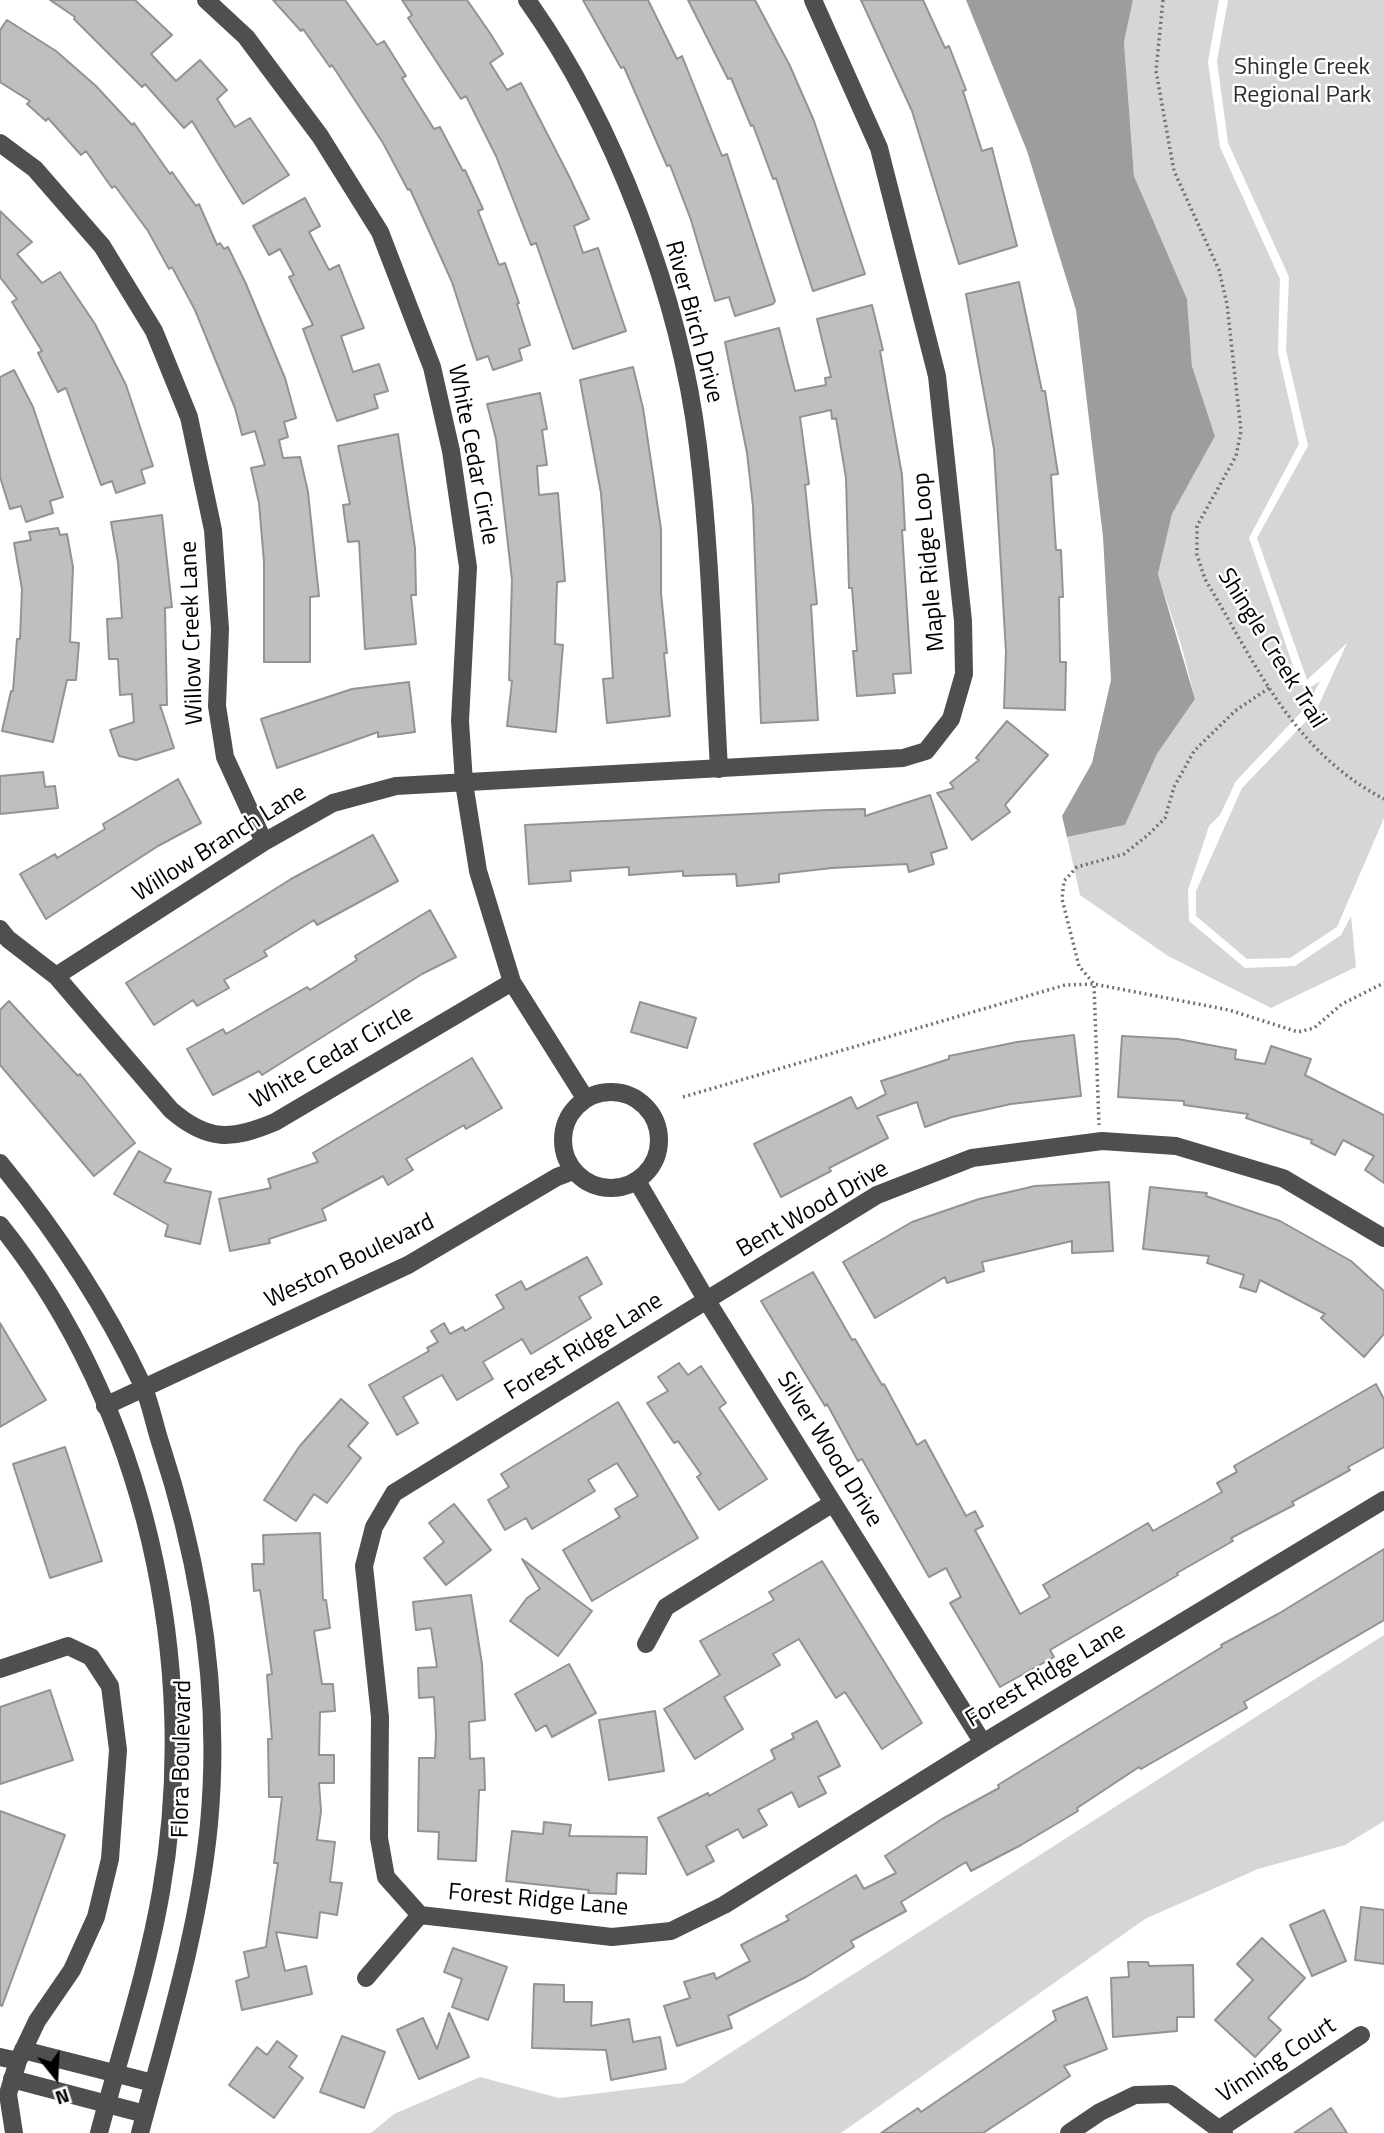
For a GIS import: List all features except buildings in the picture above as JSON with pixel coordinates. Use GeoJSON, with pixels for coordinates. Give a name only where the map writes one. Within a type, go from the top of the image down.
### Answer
{"type":"FeatureCollection","features":[{"type":"Feature","properties":{"kind":"street","name":"White Cedar Circle"},"geometry":{"type":"LineString","coordinates":[[206,0],[246,37],[320,136],[380,232],[432,366],[451,452],[468,567],[460,721],[464,783],[478,871],[512,982],[584,1098]]}},
{"type":"Feature","properties":{"kind":"street","name":"River Birch Drive"},"geometry":{"type":"LineString","coordinates":[[527,0],[560,47],[597,117],[659,275],[685,365],[698,446],[719,769]]}},
{"type":"Feature","properties":{"kind":"street","name":"Maple Ridge Loop"},"geometry":{"type":"LineString","coordinates":[[464,783],[903,758],[926,751],[951,719],[964,674],[963,621],[937,376],[879,148],[813,0]]}},
{"type":"Feature","properties":{"kind":"street","name":"Willow Creek Lane"},"geometry":{"type":"LineString","coordinates":[[0,143],[35,169],[102,246],[154,331],[189,417],[213,530],[220,629],[217,706],[225,757],[264,842]]}},
{"type":"Feature","properties":{"kind":"street","name":"Willow Branch Lane"},"geometry":{"type":"LineString","coordinates":[[56,976],[264,842],[333,803],[396,786],[464,783]]}},
{"type":"Feature","properties":{"kind":"street","name":"White Cedar Circle"},"geometry":{"type":"LineString","coordinates":[[0,929],[8,939],[56,976],[171,1110],[191,1127],[219,1136],[244,1135],[275,1122],[512,982]]}},
{"type":"Feature","properties":{"kind":"street"},"geometry":{"type":"LineString","coordinates":[[610,1091],[623,1092],[638,1099],[654,1115],[660,1143],[653,1166],[637,1181],[619,1188],[596,1186],[573,1171],[562,1148],[563,1131],[568,1115],[584,1098],[610,1091]]}},
{"type":"Feature","properties":{"kind":"street","name":"Bent Wood Drive"},"geometry":{"type":"LineString","coordinates":[[707,1301],[877,1195],[972,1158],[1102,1141],[1176,1146],[1283,1178],[1384,1238]]}},
{"type":"Feature","properties":{"kind":"street","name":"Flora Boulevard"},"geometry":{"type":"LineString","coordinates":[[0,1163],[69,1255],[144,1386],[191,1546],[204,1619],[212,1723],[210,1810],[202,1877],[191,1938],[140,2133]]}},
{"type":"Feature","properties":{"kind":"street","name":"Weston Boulevard"},"geometry":{"type":"LineString","coordinates":[[144,1386],[408,1265],[557,1177],[573,1171]]}},
{"type":"Feature","properties":{"kind":"street","name":"Silver Wood Drive"},"geometry":{"type":"LineString","coordinates":[[637,1181],[707,1301],[983,1743]]}},
{"type":"Feature","properties":{"kind":"street","name":"Flora Boulevard"},"geometry":{"type":"LineString","coordinates":[[0,1225],[57,1310],[105,1406],[131,1474],[155,1565],[170,1664],[173,1709],[171,1803],[161,1892],[99,2133]]}},
{"type":"Feature","properties":{"kind":"street","name":"Forest Ridge Lane"},"geometry":{"type":"LineString","coordinates":[[707,1301],[394,1493],[374,1527],[364,1566],[380,1717],[379,1838],[386,1877],[421,1915],[612,1937],[671,1930],[724,1905],[983,1743],[1384,1500]]}},
{"type":"Feature","properties":{"kind":"street"},"geometry":{"type":"LineString","coordinates":[[105,1406],[144,1386]]}},
{"type":"Feature","properties":{"kind":"street"},"geometry":{"type":"LineString","coordinates":[[646,1644],[666,1607],[833,1503]]}},
{"type":"Feature","properties":{"kind":"street"},"geometry":{"type":"LineString","coordinates":[[0,1669],[68,1646],[91,1657],[110,1686],[118,1750],[110,1859],[96,1917],[72,1970],[14,2056],[8,2094],[14,2133]]}},
{"type":"Feature","properties":{"kind":"street"},"geometry":{"type":"LineString","coordinates":[[366,1978],[421,1915]]}},
{"type":"Feature","properties":{"kind":"street","name":"Vinning Court"},"geometry":{"type":"LineString","coordinates":[[1222,2131],[1361,2035]]}},
{"type":"Feature","properties":{"kind":"street"},"geometry":{"type":"LineString","coordinates":[[14,2056],[69,2063],[153,2083]]}},
{"type":"Feature","properties":{"kind":"street"},"geometry":{"type":"LineString","coordinates":[[61,2092],[69,2063]]}},
{"type":"Feature","properties":{"kind":"street"},"geometry":{"type":"LineString","coordinates":[[12,2078],[145,2114]]}},
{"type":"Feature","properties":{"kind":"street"},"geometry":{"type":"LineString","coordinates":[[1069,2133],[1100,2112],[1135,2095],[1171,2094],[1222,2131]]}},
{"type":"Feature","properties":{"kind":"path","name":"Shingle Creek Trail"},"geometry":{"type":"LineString","coordinates":[[1163,0],[1156,71],[1174,171],[1219,270],[1227,304],[1241,431],[1236,456],[1197,526],[1197,555],[1205,579],[1286,716],[1327,762],[1384,799]]}},
{"type":"Feature","properties":{"kind":"path"},"geometry":{"type":"LineString","coordinates":[[1102,1141],[1094,984],[1079,966],[1062,899],[1064,881],[1077,867],[1124,854],[1148,835],[1165,818],[1174,787],[1194,751],[1235,710],[1269,688]]}},
{"type":"Feature","properties":{"kind":"path"},"geometry":{"type":"LineString","coordinates":[[683,1097],[1065,985],[1094,984],[1228,1010],[1298,1032],[1314,1028],[1342,1004],[1384,983]]}},
{"type":"Feature","properties":{"kind":"green space"},"geometry":{"type":"Polygon","coordinates":[[[1133,0],[1219,0],[1208,62],[1220,147],[1280,279],[1278,352],[1299,444],[1249,538],[1299,683],[1308,689],[1320,681],[1308,705],[1236,781],[1220,815],[1209,826],[1188,890],[1189,921],[1245,968],[1295,966],[1341,935],[1351,916],[1356,967],[1271,1008],[1168,956],[1080,895],[1067,837],[1125,825],[1157,754],[1195,699],[1158,574],[1172,514],[1215,435],[1192,366],[1187,299],[1134,176],[1124,42],[1133,0]]]}},
{"type":"Feature","properties":{"kind":"green space","name":"Shingle Creek Regional Park"},"geometry":{"type":"Polygon","coordinates":[[[1228,0],[1384,0],[1384,818],[1337,927],[1290,958],[1247,959],[1196,916],[1196,891],[1242,788],[1316,711],[1347,643],[1307,680],[1257,538],[1308,446],[1286,350],[1289,277],[1228,143],[1217,61],[1228,0]]]}},
{"type":"Feature","properties":{"kind":"green space"},"geometry":{"type":"Polygon","coordinates":[[[1384,1635],[1384,1821],[1345,1845],[1258,1869],[1145,1919],[841,2133],[371,2133],[394,2114],[480,2077],[559,2098],[683,2083],[1384,1635]]]}},
{"type":"Feature","properties":{"kind":"shaded area"},"geometry":{"type":"Polygon","coordinates":[[[966,0],[1133,0],[1124,42],[1134,176],[1187,299],[1192,366],[1215,436],[1172,514],[1158,574],[1195,699],[1157,754],[1125,825],[1067,837],[1062,816],[1092,763],[1111,680],[1103,537],[1076,310],[1027,151],[966,0]]]}}]}
